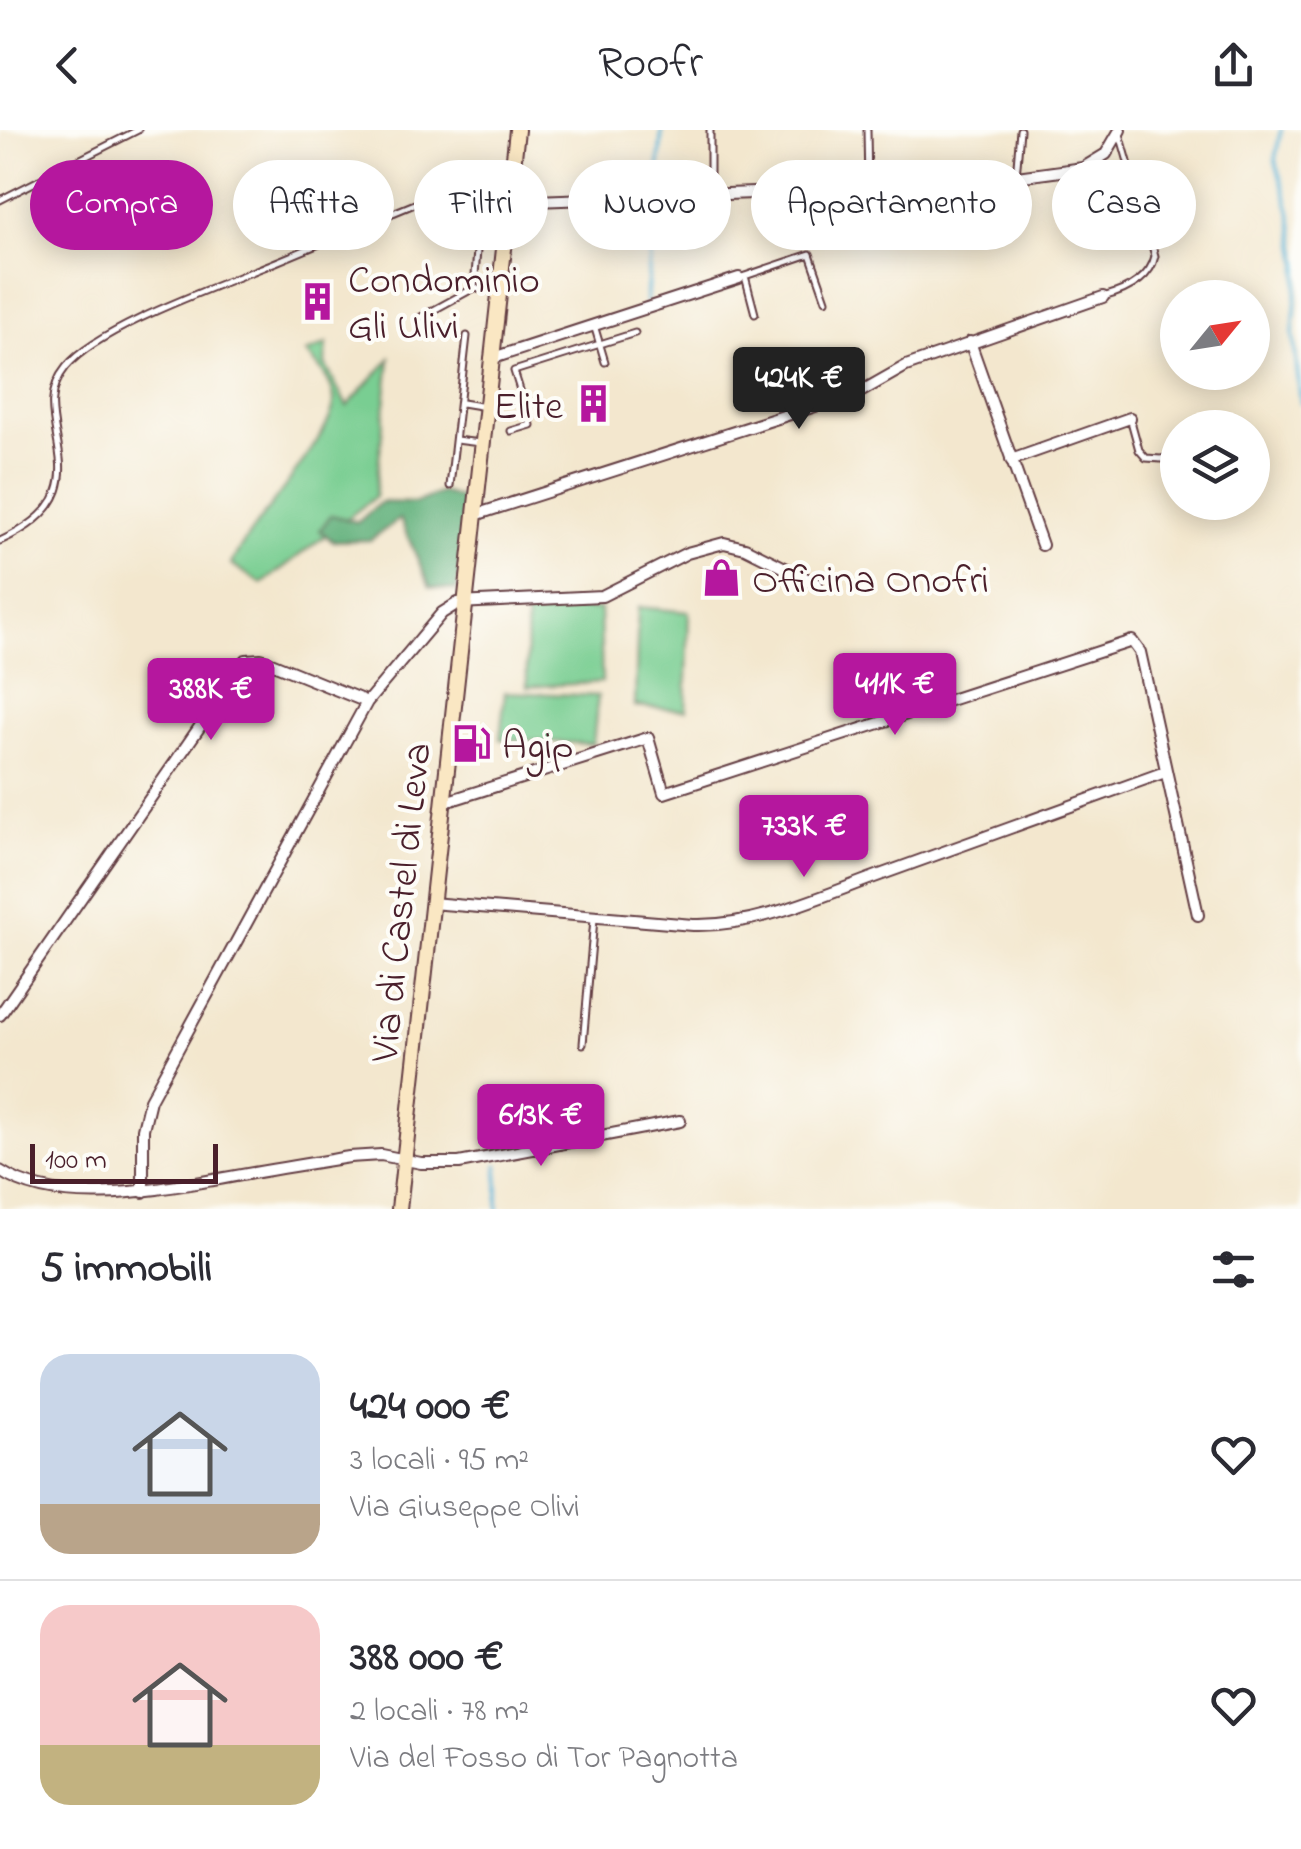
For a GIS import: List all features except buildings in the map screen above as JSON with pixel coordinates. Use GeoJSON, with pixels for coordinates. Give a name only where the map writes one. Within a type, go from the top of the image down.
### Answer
{"type":"FeatureCollection","features":[{"type":"Feature","properties":{"kind":"street","name":"Via di Castel di Leva"},"geometry":{"type":"LineString","coordinates":[[514,160],[517,130]]}},
{"type":"Feature","properties":{"kind":"street"},"geometry":{"type":"LineString","coordinates":[[1032,175],[1088,166],[1106,154],[1119,131]]}},
{"type":"Feature","properties":{"kind":"street","name":"Via di Castel di Leva"},"geometry":{"type":"LineString","coordinates":[[399,1209],[502,250]]}},
{"type":"Feature","properties":{"kind":"street"},"geometry":{"type":"LineString","coordinates":[[490,359],[742,277]]}},
{"type":"Feature","properties":{"kind":"street"},"geometry":{"type":"LineString","coordinates":[[476,515],[862,391],[895,370],[1103,297]]}},
{"type":"Feature","properties":{"kind":"street"},"geometry":{"type":"LineString","coordinates":[[970,342],[1042,546]]}},
{"type":"Feature","properties":{"kind":"street"},"geometry":{"type":"LineString","coordinates":[[1011,460],[1130,418]]}},
{"type":"Feature","properties":{"kind":"street"},"geometry":{"type":"LineString","coordinates":[[143,1192],[143,1128],[150,1100],[366,702],[442,613],[464,602],[606,595],[687,554],[724,544],[745,548],[817,584]]}},
{"type":"Feature","properties":{"kind":"street"},"geometry":{"type":"LineString","coordinates":[[442,804],[648,738],[664,792],[1132,640],[1140,652],[1198,914]]}},
{"type":"Feature","properties":{"kind":"street"},"geometry":{"type":"LineString","coordinates":[[0,1015],[246,660],[261,659],[366,702]]}},
{"type":"Feature","properties":{"kind":"street"},"geometry":{"type":"LineString","coordinates":[[431,903],[722,925],[751,919],[1165,772]]}},
{"type":"Feature","properties":{"kind":"street"},"geometry":{"type":"LineString","coordinates":[[0,1171],[26,1184],[114,1196],[349,1156],[381,1154],[420,1163],[459,1163],[680,1121]]}},
{"type":"Feature","properties":{"kind":"lane"},"geometry":{"type":"LineString","coordinates":[[0,200],[138,130]]}},
{"type":"Feature","properties":{"kind":"lane"},"geometry":{"type":"LineString","coordinates":[[710,130],[710,160]]}},
{"type":"Feature","properties":{"kind":"lane"},"geometry":{"type":"LineString","coordinates":[[867,130],[868,160]]}},
{"type":"Feature","properties":{"kind":"lane"},"geometry":{"type":"LineString","coordinates":[[1018,160],[1020,130]]}},
{"type":"Feature","properties":{"kind":"lane"},"geometry":{"type":"LineString","coordinates":[[1103,297],[1134,285],[1153,267],[1155,256],[1119,131]]}},
{"type":"Feature","properties":{"kind":"lane"},"geometry":{"type":"LineString","coordinates":[[0,541],[35,521],[56,496],[62,457],[54,386],[83,351],[116,330],[414,205]]}},
{"type":"Feature","properties":{"kind":"lane"},"geometry":{"type":"LineString","coordinates":[[474,288],[477,250]]}},
{"type":"Feature","properties":{"kind":"lane"},"geometry":{"type":"LineString","coordinates":[[755,314],[742,277],[810,254],[826,300]]}},
{"type":"Feature","properties":{"kind":"lane"},"geometry":{"type":"LineString","coordinates":[[422,317],[474,288],[496,291]]}},
{"type":"Feature","properties":{"kind":"lane"},"geometry":{"type":"LineString","coordinates":[[594,326],[605,362]]}},
{"type":"Feature","properties":{"kind":"lane"},"geometry":{"type":"LineString","coordinates":[[511,432],[531,425],[514,371],[635,333]]}},
{"type":"Feature","properties":{"kind":"lane"},"geometry":{"type":"LineString","coordinates":[[450,486],[468,336]]}},
{"type":"Feature","properties":{"kind":"lane"},"geometry":{"type":"LineString","coordinates":[[461,403],[486,407],[522,398]]}},
{"type":"Feature","properties":{"kind":"lane"},"geometry":{"type":"LineString","coordinates":[[1130,418],[1143,456],[1160,459]]}},
{"type":"Feature","properties":{"kind":"lane"},"geometry":{"type":"LineString","coordinates":[[456,440],[483,443]]}},
{"type":"Feature","properties":{"kind":"lane"},"geometry":{"type":"LineString","coordinates":[[583,1044],[595,916]]}},
{"type":"Feature","properties":{"kind":"green space"},"geometry":{"type":"Polygon","coordinates":[[[327,344],[325,364],[347,406],[390,359],[375,497],[262,584],[231,564],[322,433],[331,414],[331,386],[306,353],[327,344]]]}},
{"type":"Feature","properties":{"kind":"green space"},"geometry":{"type":"Polygon","coordinates":[[[442,492],[468,501],[457,590],[430,587],[400,519],[370,540],[332,541],[320,530],[331,515],[358,522],[381,502],[415,503],[442,492]]]}},
{"type":"Feature","properties":{"kind":"green space"},"geometry":{"type":"Polygon","coordinates":[[[638,607],[689,612],[686,710],[635,706],[638,607]]]}},
{"type":"Feature","properties":{"kind":"green space"},"geometry":{"type":"Polygon","coordinates":[[[526,609],[600,609],[602,682],[527,687],[526,609]]]}},
{"type":"Feature","properties":{"kind":"green space"},"geometry":{"type":"Polygon","coordinates":[[[505,692],[598,696],[593,744],[500,739],[505,692]]]}},
{"type":"Feature","properties":{"kind":"waterway"},"geometry":{"type":"LineString","coordinates":[[646,302],[662,130]]}},
{"type":"Feature","properties":{"kind":"waterway"},"geometry":{"type":"LineString","coordinates":[[1281,130],[1275,159],[1290,210],[1299,264],[1293,334],[1301,403]]}},
{"type":"Feature","properties":{"kind":"waterway"},"geometry":{"type":"LineString","coordinates":[[498,1165],[498,1209]]}},
{"type":"Feature","properties":{"kind":"place","name":"Condominio Gli Ulivi"},"geometry":{"type":"Point","coordinates":[318,301]}},
{"type":"Feature","properties":{"kind":"place","name":"Elite"},"geometry":{"type":"Point","coordinates":[593,404]}},
{"type":"Feature","properties":{"kind":"place","name":"Officina Onofri"},"geometry":{"type":"Point","coordinates":[722,578]}},
{"type":"Feature","properties":{"kind":"place","name":"Agip"},"geometry":{"type":"Point","coordinates":[472,744]}}]}
